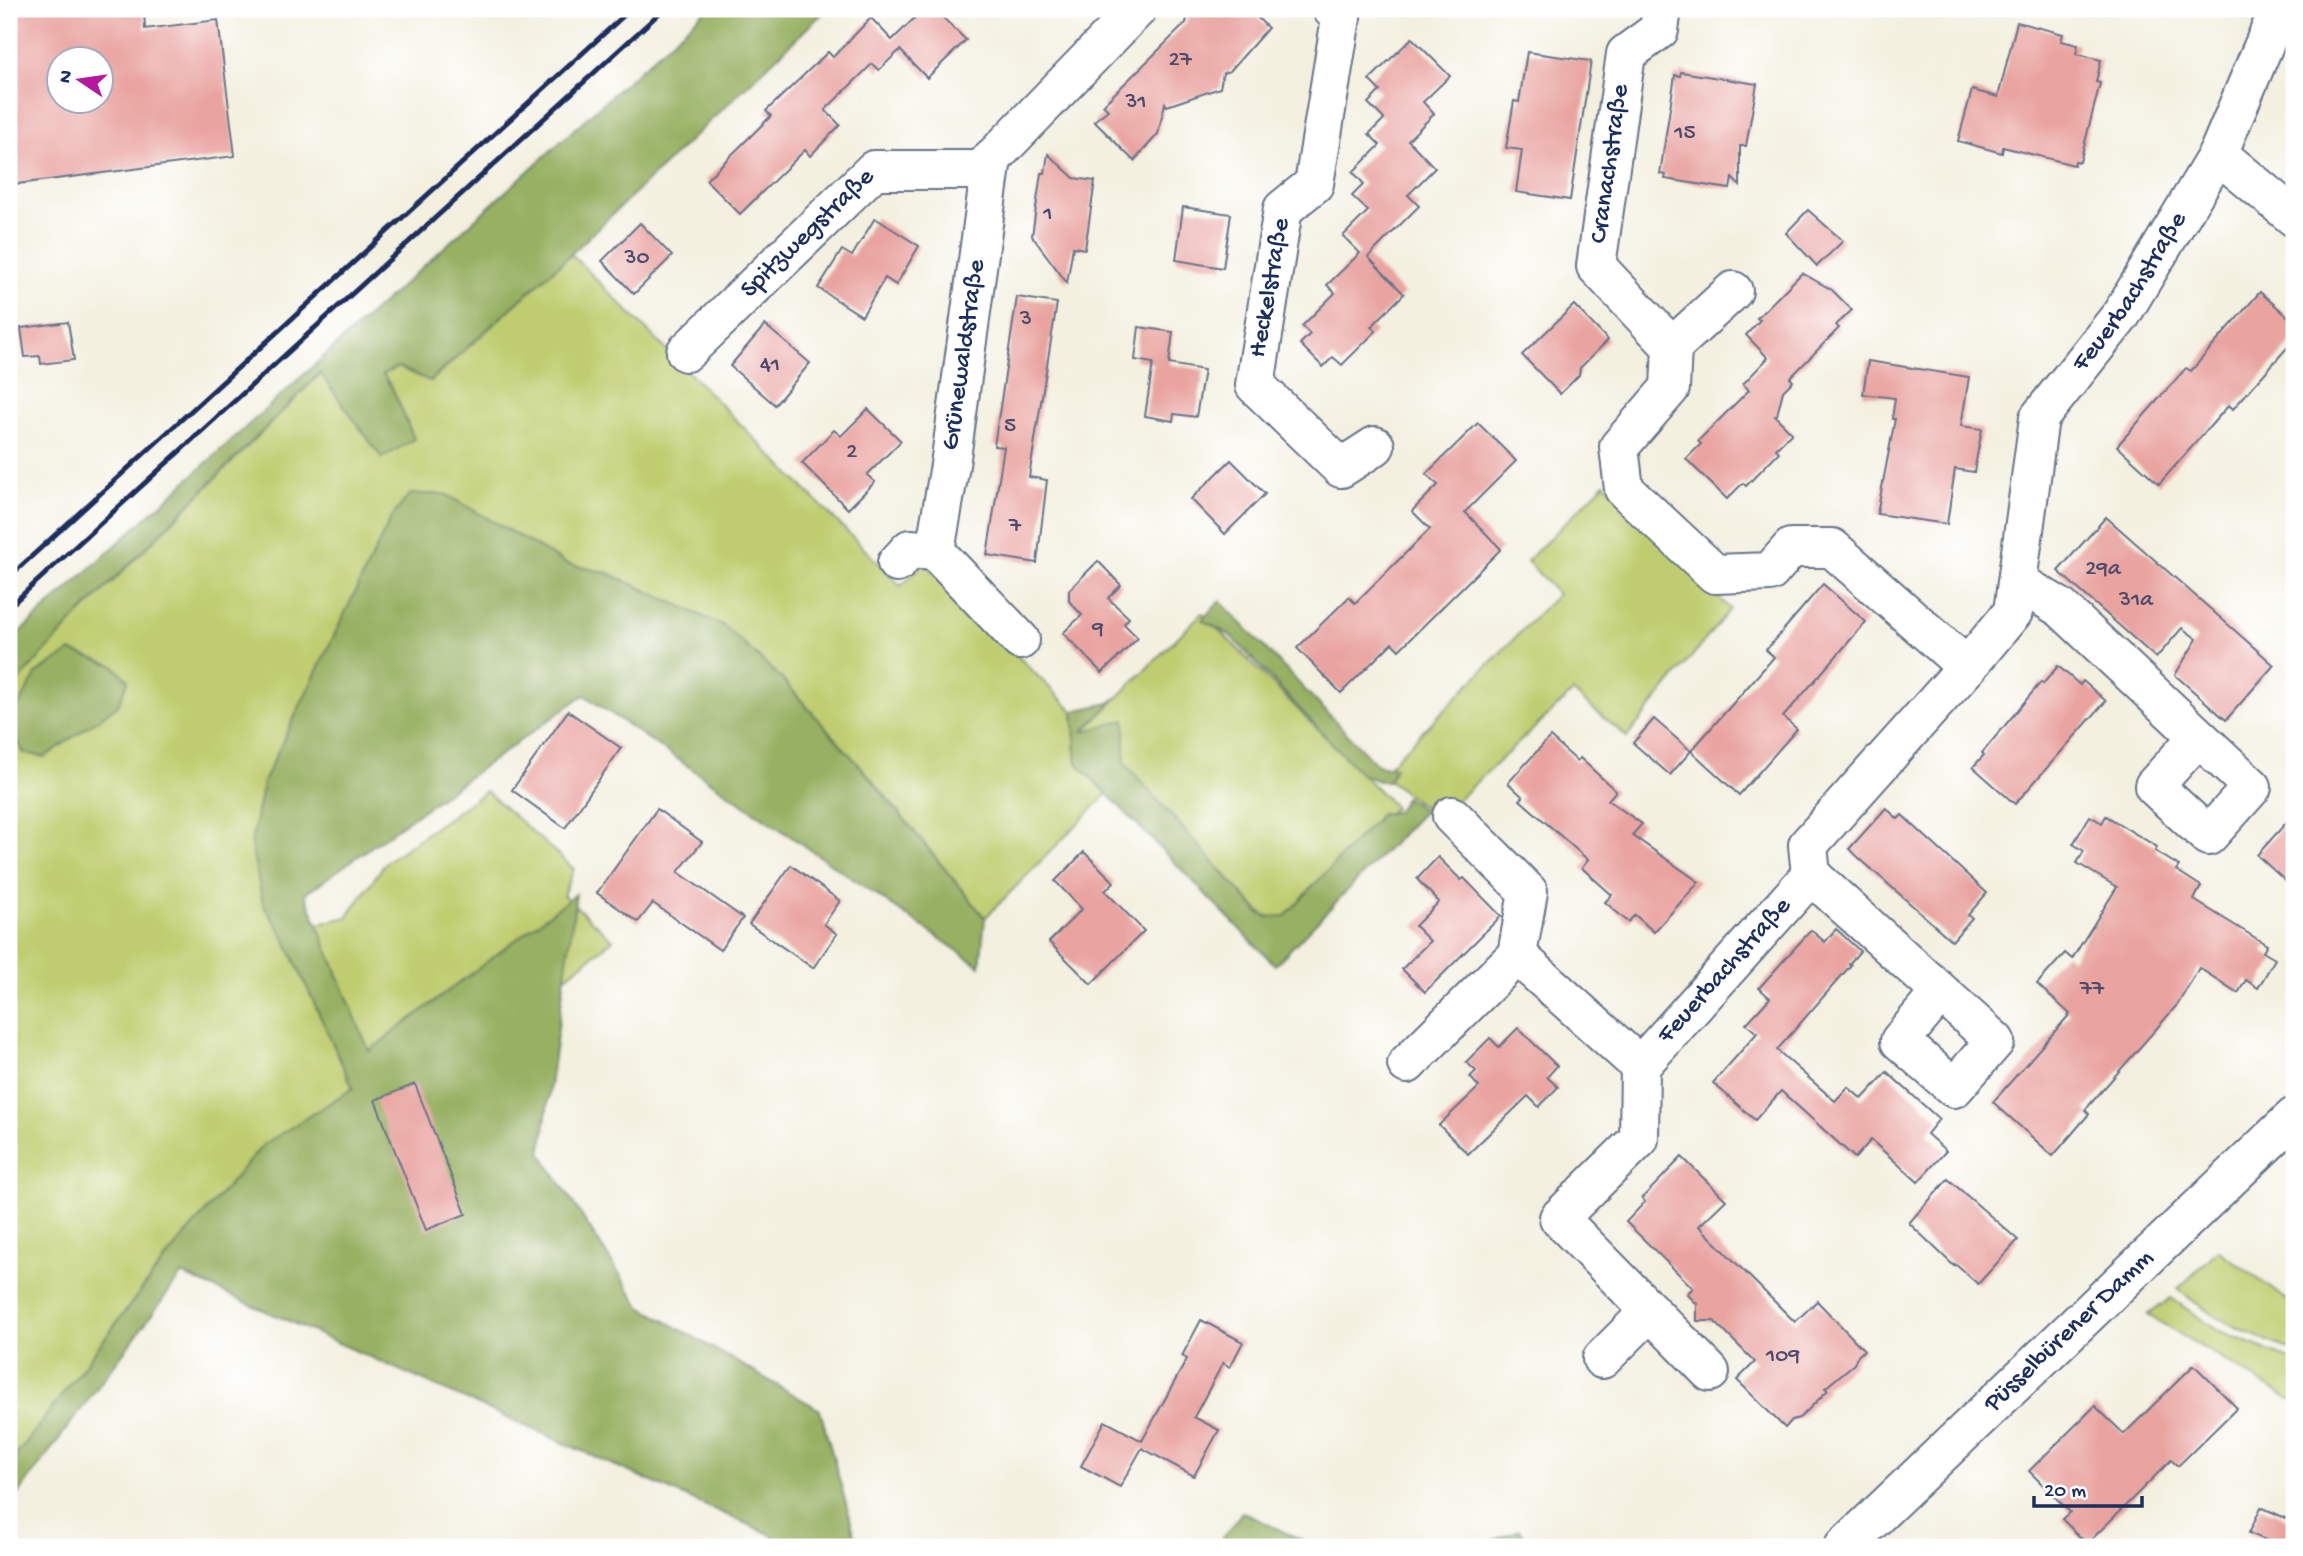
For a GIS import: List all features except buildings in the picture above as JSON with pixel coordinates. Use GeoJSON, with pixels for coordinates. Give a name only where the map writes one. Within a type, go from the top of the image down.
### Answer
{"type":"FeatureCollection","features":[{"type":"Feature","properties":{"kind":"street","name":"Spitzwegstraße"},"geometry":{"type":"LineString","coordinates":[[686,352],[874,170],[981,170],[1137,9]]}},
{"type":"Feature","properties":{"kind":"street","name":"Heckelstraße"},"geometry":{"type":"LineString","coordinates":[[1332,9],[1341,18],[1314,184],[1283,209],[1255,385],[1341,468],[1375,446]]}},
{"type":"Feature","properties":{"kind":"street","name":"Cranachstraße"},"geometry":{"type":"LineString","coordinates":[[1662,9],[1659,30],[1626,54],[1596,266],[1672,347]]}},
{"type":"Feature","properties":{"kind":"street","name":"Feuerbachstraße"},"geometry":{"type":"LineString","coordinates":[[1940,993],[1811,875],[1808,845],[1967,667],[2012,612],[2039,418],[2121,315],[2218,154],[2279,9]]}},
{"type":"Feature","properties":{"kind":"street"},"geometry":{"type":"LineString","coordinates":[[2218,154],[2294,217]]}},
{"type":"Feature","properties":{"kind":"street","name":"Grünewaldstraße"},"geometry":{"type":"LineString","coordinates":[[935,551],[950,465],[992,158]]}},
{"type":"Feature","properties":{"kind":"street"},"geometry":{"type":"LineString","coordinates":[[1733,291],[1672,347],[1670,388],[1619,447],[1625,489],[1715,574],[1770,572],[1791,548],[1832,548],[1967,667]]}},
{"type":"Feature","properties":{"kind":"street"},"geometry":{"type":"LineString","coordinates":[[897,563],[911,549],[935,551],[1020,640]]}},
{"type":"Feature","properties":{"kind":"street"},"geometry":{"type":"LineString","coordinates":[[2018,582],[2060,608],[2198,737]]}},
{"type":"Feature","properties":{"kind":"street"},"geometry":{"type":"LineString","coordinates":[[1407,1064],[1517,955],[1528,892],[1452,816]]}},
{"type":"Feature","properties":{"kind":"street","name":"Feuerbachstraße"},"geometry":{"type":"LineString","coordinates":[[1710,1372],[1559,1218],[1639,1139],[1640,1066],[1811,875]]}},
{"type":"Feature","properties":{"kind":"street","name":"Feuerbachstraße"},"geometry":{"type":"LineString","coordinates":[[1517,955],[1640,1066]]}},
{"type":"Feature","properties":{"kind":"street","name":"Püsselbürener Damm"},"geometry":{"type":"LineString","coordinates":[[1848,1546],[2294,1117]]}},
{"type":"Feature","properties":{"kind":"street"},"geometry":{"type":"LineString","coordinates":[[1602,1359],[1650,1311]]}},
{"type":"Feature","properties":{"kind":"green space"},"geometry":{"type":"Polygon","coordinates":[[[707,9],[827,9],[571,254],[430,381],[398,367],[383,374],[394,392],[414,439],[382,458],[320,373],[74,620],[9,691],[9,642],[707,9]]]}},
{"type":"Feature","properties":{"kind":"green space"},"geometry":{"type":"Polygon","coordinates":[[[571,254],[901,586],[924,563],[1073,711],[1077,763],[1107,794],[985,918],[867,774],[782,679],[724,626],[608,573],[567,564],[445,494],[282,933],[347,917],[386,862],[486,791],[574,869],[563,895],[613,940],[458,1062],[263,1145],[165,1259],[9,1465],[9,691],[74,620],[321,373],[382,458],[394,392],[383,374],[398,367],[431,381],[571,254]]]}},
{"type":"Feature","properties":{"kind":"green space"},"geometry":{"type":"Polygon","coordinates":[[[1605,483],[1730,609],[1627,737],[1573,692],[1438,818],[1381,774],[1558,594],[1527,561],[1605,483]]]}},
{"type":"Feature","properties":{"kind":"green space"},"geometry":{"type":"Polygon","coordinates":[[[410,494],[445,494],[567,564],[608,573],[724,626],[782,679],[867,774],[985,918],[980,966],[584,695],[305,894],[369,1051],[576,894],[541,1153],[640,1306],[820,1410],[858,1547],[776,1547],[772,1535],[182,1274],[9,1506],[9,1465],[165,1259],[263,1145],[353,1088],[282,933],[263,904],[251,844],[263,782],[391,518],[410,494]]]}},
{"type":"Feature","properties":{"kind":"green space"},"geometry":{"type":"Polygon","coordinates":[[[1220,601],[1377,765],[1395,768],[1389,781],[1378,781],[1361,774],[1230,635],[1202,620],[1220,601]]]}},
{"type":"Feature","properties":{"kind":"green space"},"geometry":{"type":"Polygon","coordinates":[[[1202,613],[1395,807],[1275,927],[1082,733],[1202,613]]]}},
{"type":"Feature","properties":{"kind":"green space"},"geometry":{"type":"Polygon","coordinates":[[[71,651],[113,665],[128,680],[118,705],[45,757],[24,753],[11,730],[16,710],[37,673],[71,651]]]}},
{"type":"Feature","properties":{"kind":"green space"},"geometry":{"type":"Polygon","coordinates":[[[1119,696],[1082,732],[1125,720],[1125,762],[1129,768],[1259,913],[1267,917],[1285,916],[1381,814],[1396,812],[1406,797],[1424,811],[1275,965],[1077,763],[1073,711],[1109,703],[1119,696]]]}},
{"type":"Feature","properties":{"kind":"green space"},"geometry":{"type":"Polygon","coordinates":[[[2218,1250],[2294,1305],[2294,1351],[2233,1326],[2205,1310],[2178,1289],[2218,1250]]]}},
{"type":"Feature","properties":{"kind":"green space"},"geometry":{"type":"Polygon","coordinates":[[[2171,1298],[2217,1330],[2294,1361],[2294,1402],[2148,1315],[2171,1298]]]}},
{"type":"Feature","properties":{"kind":"green space"},"geometry":{"type":"Polygon","coordinates":[[[1242,1512],[1316,1547],[1216,1547],[1242,1512]]]}},
{"type":"Feature","properties":{"kind":"green space"},"geometry":{"type":"Polygon","coordinates":[[[1519,1530],[1536,1547],[1478,1547],[1519,1530]]]}},
{"type":"Feature","properties":{"kind":"railway"},"geometry":{"type":"LineString","coordinates":[[9,577],[631,9]]}},
{"type":"Feature","properties":{"kind":"railway"},"geometry":{"type":"LineString","coordinates":[[9,607],[664,9]]}}]}
